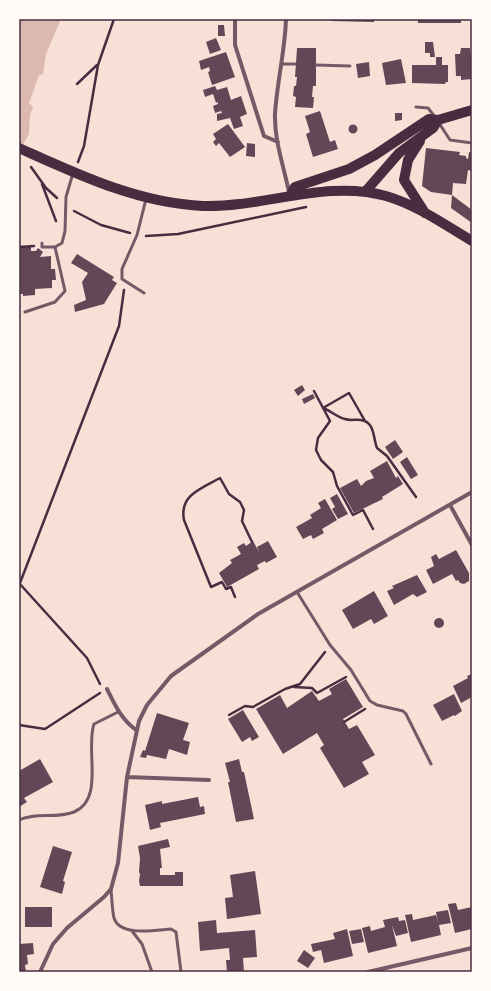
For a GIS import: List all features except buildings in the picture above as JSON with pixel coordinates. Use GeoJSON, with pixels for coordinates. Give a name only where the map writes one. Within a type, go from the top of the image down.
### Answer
{"type":"FeatureCollection","features":[{"type":"Feature","properties":{"kind":"main road"},"geometry":{"type":"LineString","coordinates":[[290,196],[295,187],[349,169],[375,155],[429,119],[438,120],[472,110]]}},
{"type":"Feature","properties":{"kind":"main road"},"geometry":{"type":"LineString","coordinates":[[365,192],[400,153],[414,141],[424,136],[434,128],[438,120]]}},
{"type":"Feature","properties":{"kind":"main road"},"geometry":{"type":"LineString","coordinates":[[424,136],[410,155],[406,165],[404,180],[425,213]]}},
{"type":"Feature","properties":{"kind":"main road"},"geometry":{"type":"LineString","coordinates":[[19,148],[109,187],[172,202],[227,206],[290,196],[351,191],[386,196],[425,213],[472,241]]}},
{"type":"Feature","properties":{"kind":"street"},"geometry":{"type":"LineString","coordinates":[[235,19],[235,45],[264,136],[278,142]]}},
{"type":"Feature","properties":{"kind":"street"},"geometry":{"type":"LineString","coordinates":[[286,19],[275,115],[278,142],[290,196]]}},
{"type":"Feature","properties":{"kind":"street"},"geometry":{"type":"LineString","coordinates":[[40,972],[53,944],[66,928],[104,897],[111,889],[118,863],[127,777],[136,730],[147,705],[172,676],[258,614],[472,492]]}},
{"type":"Feature","properties":{"kind":"street"},"geometry":{"type":"LineString","coordinates":[[450,505],[472,545]]}},
{"type":"Feature","properties":{"kind":"street"},"geometry":{"type":"LineString","coordinates":[[107,689],[118,712],[128,724],[136,730]]}},
{"type":"Feature","properties":{"kind":"street"},"geometry":{"type":"LineString","coordinates":[[127,777],[209,780]]}},
{"type":"Feature","properties":{"kind":"street"},"geometry":{"type":"LineString","coordinates":[[368,972],[472,948]]}},
{"type":"Feature","properties":{"kind":"lane"},"geometry":{"type":"LineString","coordinates":[[282,64],[295,64]]}},
{"type":"Feature","properties":{"kind":"lane"},"geometry":{"type":"LineString","coordinates":[[316,65],[350,66]]}},
{"type":"Feature","properties":{"kind":"lane"},"geometry":{"type":"LineString","coordinates":[[416,107],[428,108],[438,120],[450,140],[472,143]]}},
{"type":"Feature","properties":{"kind":"lane"},"geometry":{"type":"LineString","coordinates":[[42,245],[55,247],[62,243],[65,231],[65,205],[74,173]]}},
{"type":"Feature","properties":{"kind":"lane"},"geometry":{"type":"LineString","coordinates":[[144,293],[122,280],[121,272],[137,235],[146,197]]}},
{"type":"Feature","properties":{"kind":"lane"},"geometry":{"type":"LineString","coordinates":[[25,312],[54,302],[65,291],[55,247]]}},
{"type":"Feature","properties":{"kind":"lane"},"geometry":{"type":"LineString","coordinates":[[298,592],[330,645],[351,670],[370,701],[377,705],[403,711],[406,714],[431,764]]}},
{"type":"Feature","properties":{"kind":"lane"},"geometry":{"type":"LineString","coordinates":[[19,820],[37,816],[62,816],[75,812],[84,805],[89,796],[92,783],[91,732],[94,724],[118,712]]}},
{"type":"Feature","properties":{"kind":"lane"},"geometry":{"type":"LineString","coordinates":[[111,889],[114,918],[118,925],[132,931],[174,930],[177,936],[181,972]]}},
{"type":"Feature","properties":{"kind":"lane"},"geometry":{"type":"LineString","coordinates":[[132,931],[142,944],[152,972]]}},
{"type":"Feature","properties":{"kind":"path"},"geometry":{"type":"LineString","coordinates":[[74,173],[84,146],[98,65],[114,19]]}},
{"type":"Feature","properties":{"kind":"path"},"geometry":{"type":"LineString","coordinates":[[77,84],[98,65]]}},
{"type":"Feature","properties":{"kind":"path"},"geometry":{"type":"LineString","coordinates":[[30,165],[46,188],[65,205],[101,225],[137,235],[178,234],[312,206]]}},
{"type":"Feature","properties":{"kind":"path"},"geometry":{"type":"LineString","coordinates":[[40,178],[50,202],[62,241]]}},
{"type":"Feature","properties":{"kind":"path"},"geometry":{"type":"LineString","coordinates":[[19,247],[42,245]]}},
{"type":"Feature","properties":{"kind":"path"},"geometry":{"type":"LineString","coordinates":[[19,725],[45,728],[104,691],[87,658],[20,583],[119,326],[125,281]]}},
{"type":"Feature","properties":{"kind":"path"},"geometry":{"type":"LineString","coordinates":[[314,391],[330,421],[318,438],[316,450],[318,455],[333,472],[337,486],[353,516],[363,510],[373,529]]}},
{"type":"Feature","properties":{"kind":"path"},"geometry":{"type":"LineString","coordinates":[[323,408],[349,393],[374,433],[377,448],[387,456],[416,497]]}},
{"type":"Feature","properties":{"kind":"path"},"geometry":{"type":"LineString","coordinates":[[323,408],[348,420],[366,421]]}},
{"type":"Feature","properties":{"kind":"path"},"geometry":{"type":"LineString","coordinates":[[235,597],[231,587],[226,589],[222,582],[211,587],[184,520],[183,508],[187,499],[220,478],[229,494],[240,502],[244,510],[242,521],[252,542]]}},
{"type":"Feature","properties":{"kind":"path"},"geometry":{"type":"LineString","coordinates":[[229,715],[245,706],[253,708],[291,687],[300,684],[325,652]]}},
{"type":"Feature","properties":{"kind":"path"},"geometry":{"type":"LineString","coordinates":[[291,687],[312,688],[317,693],[347,677]]}},
{"type":"Feature","properties":{"kind":"path"},"geometry":{"type":"LineString","coordinates":[[344,722],[365,709]]}},
{"type":"Feature","properties":{"kind":"shaded area"},"geometry":{"type":"Polygon","coordinates":[[[19,19],[61,19],[46,54],[43,74],[39,75],[29,103],[33,107],[30,115],[29,134],[19,152],[19,19]]]}}]}
